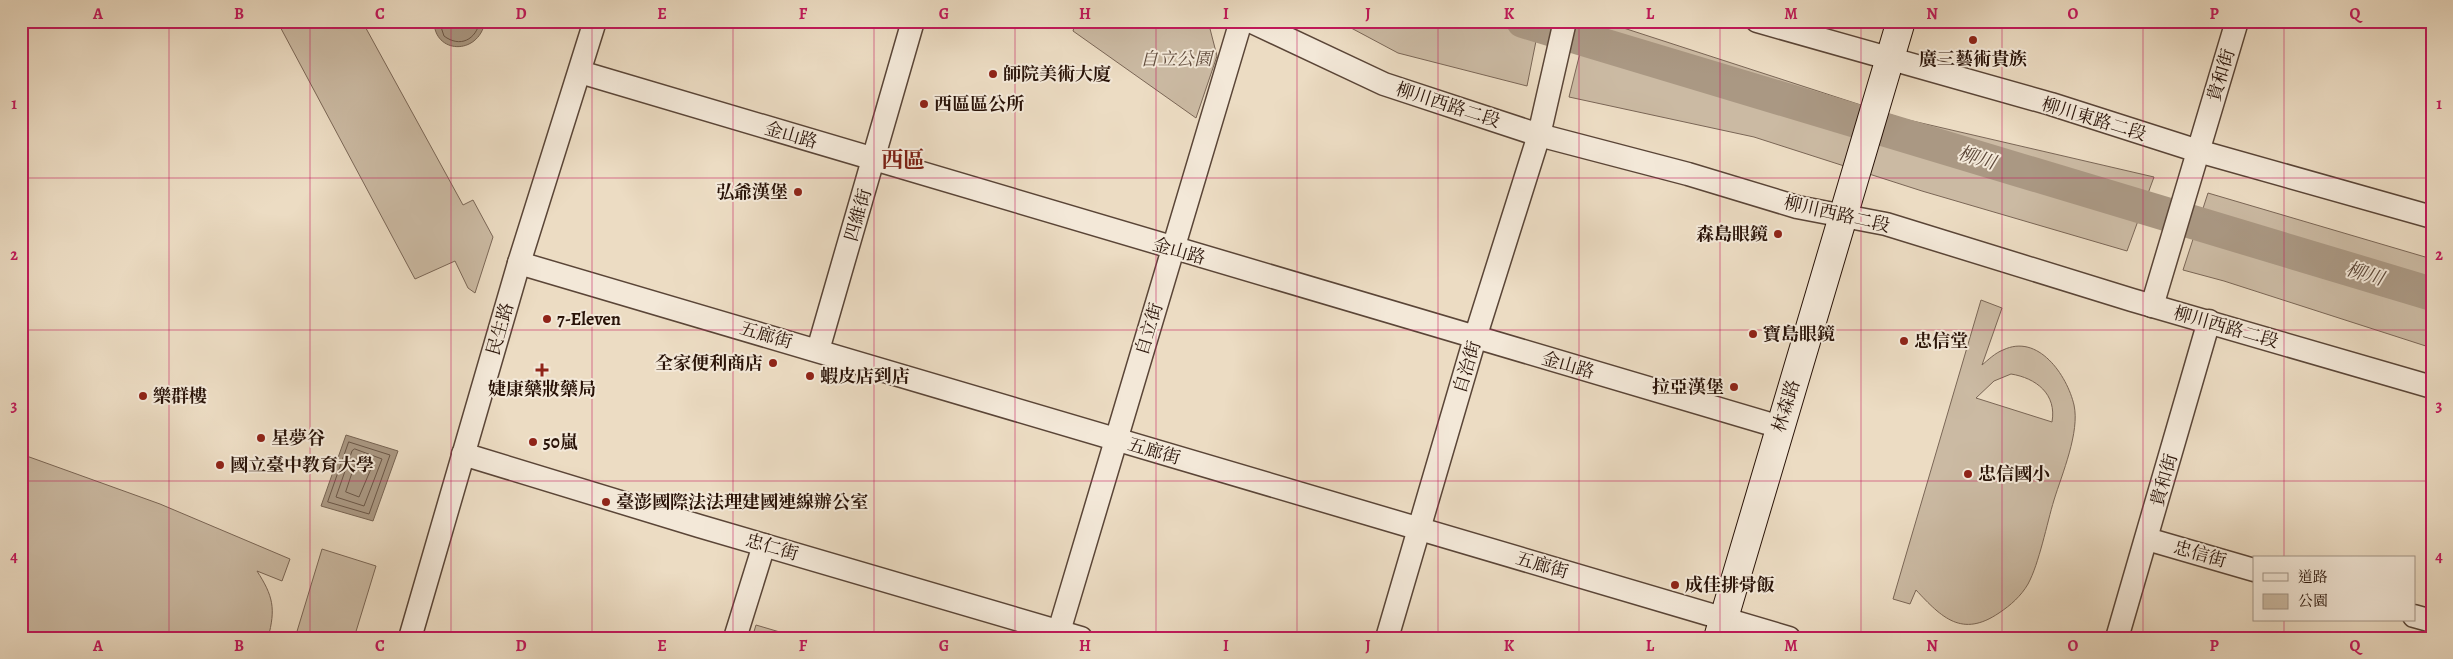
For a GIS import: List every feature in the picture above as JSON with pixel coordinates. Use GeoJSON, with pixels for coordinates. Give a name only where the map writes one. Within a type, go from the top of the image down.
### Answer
{"type":"FeatureCollection","features":[{"type":"Feature","properties":{"kind":"main road"},"geometry":{"type":"LineString","coordinates":[[1889,60],[1901,21]]}},
{"type":"Feature","properties":{"kind":"main road","name":"林森路"},"geometry":{"type":"LineString","coordinates":[[1720,628],[1889,60]]}},
{"type":"Feature","properties":{"kind":"street","name":"民生路"},"geometry":{"type":"LineString","coordinates":[[410,638],[519,263],[596,21]]}},
{"type":"Feature","properties":{"kind":"street","name":"四維街"},"geometry":{"type":"LineString","coordinates":[[818,350],[913,21]]}},
{"type":"Feature","properties":{"kind":"street","name":"自立街"},"geometry":{"type":"LineString","coordinates":[[1058,634],[1241,21]]}},
{"type":"Feature","properties":{"kind":"street","name":"柳川西路二段"},"geometry":{"type":"LineString","coordinates":[[1250,21],[1384,84],[1539,135],[1688,174],[1797,207],[1886,224],[2152,306],[2432,387]]}},
{"type":"Feature","properties":{"kind":"street","name":"自治街"},"geometry":{"type":"LineString","coordinates":[[1387,638],[1475,338],[1539,135],[1565,21]]}},
{"type":"Feature","properties":{"kind":"street","name":"柳川東路二段"},"geometry":{"type":"LineString","coordinates":[[1757,21],[2042,102],[2198,151],[2432,217]]}},
{"type":"Feature","properties":{"kind":"street","name":"貴和街"},"geometry":{"type":"LineString","coordinates":[[2152,306],[2237,21]]}},
{"type":"Feature","properties":{"kind":"street","name":"金山路"},"geometry":{"type":"LineString","coordinates":[[580,72],[1173,249],[1780,427]]}},
{"type":"Feature","properties":{"kind":"street","name":"五廊街"},"geometry":{"type":"LineString","coordinates":[[519,263],[1419,529],[1720,628],[1789,638]]}},
{"type":"Feature","properties":{"kind":"street","name":"貴和街"},"geometry":{"type":"LineString","coordinates":[[2117,638],[2209,321]]}},
{"type":"Feature","properties":{"kind":"street","name":"忠仁街"},"geometry":{"type":"LineString","coordinates":[[463,454],[1058,634],[1081,638]]}},
{"type":"Feature","properties":{"kind":"street","name":"忠信街"},"geometry":{"type":"LineString","coordinates":[[2147,538],[2253,570]]}},
{"type":"Feature","properties":{"kind":"street"},"geometry":{"type":"LineString","coordinates":[[736,638],[764,544]]}},
{"type":"Feature","properties":{"kind":"street"},"geometry":{"type":"LineString","coordinates":[[2416,617],[2432,621]]}},
{"type":"Feature","properties":{"kind":"green space"},"geometry":{"type":"Polygon","coordinates":[[[277,21],[362,21],[463,205],[473,200],[493,237],[475,293],[468,288],[455,261],[415,279],[277,21]]]}},
{"type":"Feature","properties":{"kind":"green space","name":"自立公園"},"geometry":{"type":"Polygon","coordinates":[[[1076,21],[1208,21],[1217,56],[1196,118],[1073,31],[1076,21]]]}},
{"type":"Feature","properties":{"kind":"green space"},"geometry":{"type":"Polygon","coordinates":[[[1338,21],[1540,21],[1527,86],[1398,53],[1338,21]]]}},
{"type":"Feature","properties":{"kind":"green space"},"geometry":{"type":"Polygon","coordinates":[[[1588,21],[1602,21],[1904,119],[2154,177],[2127,251],[1922,191],[1754,137],[1569,97],[1588,21]]]}},
{"type":"Feature","properties":{"kind":"green space"},"geometry":{"type":"Polygon","coordinates":[[[2208,193],[2432,259],[2432,348],[2224,281],[2183,270],[2208,193]]]}},
{"type":"Feature","properties":{"kind":"green space"},"geometry":{"type":"Polygon","coordinates":[[[1981,300],[2002,308],[1982,365],[2003,350],[2016,346],[2028,347],[2039,352],[2058,370],[2065,381],[2074,405],[2075,428],[2039,555],[2032,576],[2019,596],[1999,613],[1974,624],[1963,624],[1944,616],[1916,590],[1910,604],[1893,599],[1981,300]],[[2011,374],[1994,381],[1976,398],[2052,422],[2053,412],[2048,396],[2043,389],[2029,379],[2011,374]]]}},
{"type":"Feature","properties":{"kind":"green space"},"geometry":{"type":"Polygon","coordinates":[[[21,454],[160,504],[290,559],[282,581],[257,571],[267,588],[272,603],[272,618],[268,638],[21,638],[21,454]]]}},
{"type":"Feature","properties":{"kind":"green space"},"geometry":{"type":"Polygon","coordinates":[[[322,549],[376,566],[354,638],[295,638],[322,549]]]}},
{"type":"Feature","properties":{"kind":"green space"},"geometry":{"type":"Polygon","coordinates":[[[756,625],[800,638],[752,638],[756,625]]]}},
{"type":"Feature","properties":{"kind":"water"},"geometry":{"type":"Polygon","coordinates":[[[434,21],[485,22],[481,33],[474,41],[457,47],[448,45],[441,40],[436,32],[434,21]]]}},
{"type":"Feature","properties":{"kind":"water"},"geometry":{"type":"Polygon","coordinates":[[[346,435],[398,451],[373,521],[321,506],[346,435]]]}},
{"type":"Feature","properties":{"kind":"waterway","name":"柳川"},"geometry":{"type":"LineString","coordinates":[[1523,21],[2432,294]]}},
{"type":"Feature","properties":{"kind":"place","name":"廣三藝術貴族"},"geometry":{"type":"Point","coordinates":[1973,40]}},
{"type":"Feature","properties":{"kind":"place","name":"師院美術大廈"},"geometry":{"type":"Point","coordinates":[993,74]}},
{"type":"Feature","properties":{"kind":"place","name":"西區區公所"},"geometry":{"type":"Point","coordinates":[924,104]}},
{"type":"Feature","properties":{"kind":"place","name":"弘爺漢堡"},"geometry":{"type":"Point","coordinates":[798,192]}},
{"type":"Feature","properties":{"kind":"place","name":"森島眼鏡"},"geometry":{"type":"Point","coordinates":[1778,234]}},
{"type":"Feature","properties":{"kind":"place","name":"7-Eleven"},"geometry":{"type":"Point","coordinates":[547,319]}},
{"type":"Feature","properties":{"kind":"place","name":"寶島眼鏡"},"geometry":{"type":"Point","coordinates":[1753,334]}},
{"type":"Feature","properties":{"kind":"place","name":"忠信堂"},"geometry":{"type":"Point","coordinates":[1904,341]}},
{"type":"Feature","properties":{"kind":"place","name":"全家便利商店"},"geometry":{"type":"Point","coordinates":[773,363]}},
{"type":"Feature","properties":{"kind":"place","name":"婕康藥妝藥局"},"geometry":{"type":"Point","coordinates":[542,370]}},
{"type":"Feature","properties":{"kind":"place","name":"蝦皮店到店"},"geometry":{"type":"Point","coordinates":[810,376]}},
{"type":"Feature","properties":{"kind":"place","name":"拉亞漢堡"},"geometry":{"type":"Point","coordinates":[1734,387]}},
{"type":"Feature","properties":{"kind":"place","name":"樂群樓"},"geometry":{"type":"Point","coordinates":[143,396]}},
{"type":"Feature","properties":{"kind":"place","name":"星夢谷"},"geometry":{"type":"Point","coordinates":[261,438]}},
{"type":"Feature","properties":{"kind":"place","name":"50嵐"},"geometry":{"type":"Point","coordinates":[533,442]}},
{"type":"Feature","properties":{"kind":"place","name":"國立臺中教育大學"},"geometry":{"type":"Point","coordinates":[220,465]}},
{"type":"Feature","properties":{"kind":"place","name":"忠信國小"},"geometry":{"type":"Point","coordinates":[1968,474]}},
{"type":"Feature","properties":{"kind":"place","name":"臺澎國際法法理建國連線辦公室"},"geometry":{"type":"Point","coordinates":[606,502]}},
{"type":"Feature","properties":{"kind":"place","name":"成佳排骨飯"},"geometry":{"type":"Point","coordinates":[1675,585]}},
{"type":"Feature","properties":{"kind":"district","name":"西區"},"geometry":{"type":"Point","coordinates":[903,160]}}]}
